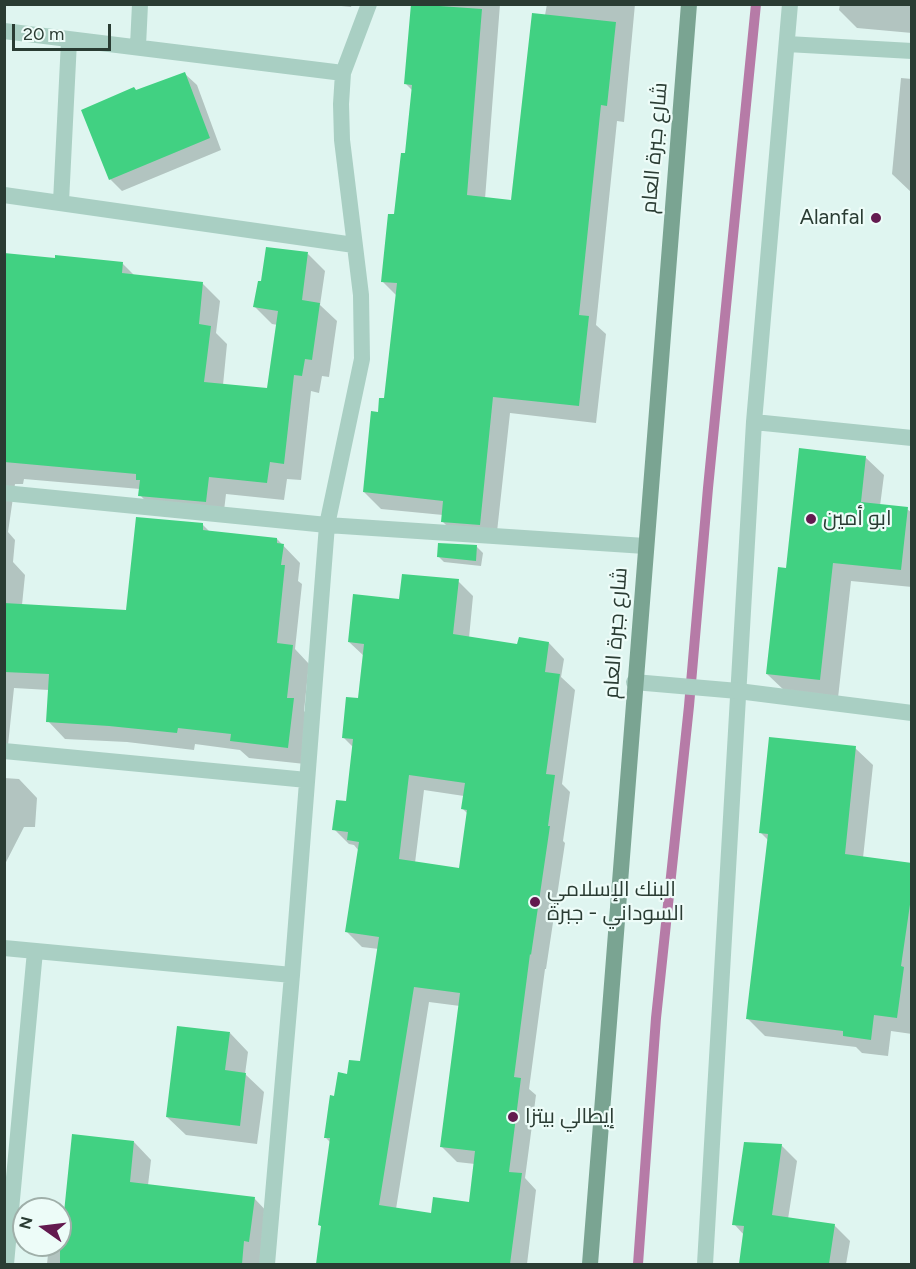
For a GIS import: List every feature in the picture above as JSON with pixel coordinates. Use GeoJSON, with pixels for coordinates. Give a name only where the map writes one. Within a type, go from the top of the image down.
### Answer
{"type":"FeatureCollection","features":[{"type":"Feature","properties":{"kind":"main road","name":"شارع جبرة العام"},"geometry":{"type":"LineString","coordinates":[[590,1264],[689,4]]}},
{"type":"Feature","properties":{"kind":"street"},"geometry":{"type":"LineString","coordinates":[[138,46],[140,4]]}},
{"type":"Feature","properties":{"kind":"street"},"geometry":{"type":"LineString","coordinates":[[267,1264],[327,525],[362,359],[361,295],[342,140],[341,104],[343,73],[369,4]]}},
{"type":"Feature","properties":{"kind":"street"},"geometry":{"type":"LineString","coordinates":[[705,1264],[754,422],[789,4]]}},
{"type":"Feature","properties":{"kind":"street"},"geometry":{"type":"LineString","coordinates":[[4,31],[69,41],[138,46],[343,73]]}},
{"type":"Feature","properties":{"kind":"street"},"geometry":{"type":"LineString","coordinates":[[60,202],[69,41]]}},
{"type":"Feature","properties":{"kind":"street"},"geometry":{"type":"LineString","coordinates":[[787,44],[912,51]]}},
{"type":"Feature","properties":{"kind":"street"},"geometry":{"type":"LineString","coordinates":[[4,195],[354,245]]}},
{"type":"Feature","properties":{"kind":"street"},"geometry":{"type":"LineString","coordinates":[[754,422],[912,438]]}},
{"type":"Feature","properties":{"kind":"street"},"geometry":{"type":"LineString","coordinates":[[4,493],[327,525],[645,546]]}},
{"type":"Feature","properties":{"kind":"street"},"geometry":{"type":"LineString","coordinates":[[634,682],[738,691],[912,713]]}},
{"type":"Feature","properties":{"kind":"street"},"geometry":{"type":"LineString","coordinates":[[4,752],[307,780]]}},
{"type":"Feature","properties":{"kind":"street"},"geometry":{"type":"LineString","coordinates":[[4,948],[292,975]]}},
{"type":"Feature","properties":{"kind":"street"},"geometry":{"type":"LineString","coordinates":[[6,1264],[35,951]]}},
{"type":"Feature","properties":{"kind":"building"},"geometry":{"type":"Polygon","coordinates":[[[411,4],[482,9],[467,195],[511,200],[532,13],[616,22],[607,106],[601,105],[579,315],[589,316],[579,406],[493,397],[480,525],[441,522],[443,501],[363,492],[371,411],[378,412],[379,398],[384,398],[397,283],[381,282],[388,214],[394,214],[401,153],[405,153],[412,85],[404,84],[411,4]]]}},
{"type":"Feature","properties":{"kind":"building"},"geometry":{"type":"Polygon","coordinates":[[[185,72],[210,138],[109,180],[81,110],[134,87],[136,90],[185,72]]]}},
{"type":"Feature","properties":{"kind":"building"},"geometry":{"type":"Polygon","coordinates":[[[266,247],[308,252],[302,300],[320,303],[312,360],[305,359],[302,376],[294,375],[284,464],[270,462],[267,483],[209,477],[206,502],[138,496],[140,480],[136,480],[136,474],[4,462],[4,253],[55,258],[55,255],[123,262],[122,273],[203,282],[199,324],[211,326],[204,382],[267,388],[278,311],[253,307],[258,281],[261,281],[266,247]]]}},
{"type":"Feature","properties":{"kind":"building"},"geometry":{"type":"Polygon","coordinates":[[[799,448],[866,456],[861,502],[908,507],[901,570],[833,563],[820,680],[766,674],[778,567],[786,568],[799,448]]]}},
{"type":"Feature","properties":{"kind":"building"},"geometry":{"type":"Polygon","coordinates":[[[136,517],[203,523],[203,530],[277,538],[277,543],[284,544],[281,565],[285,565],[277,643],[293,645],[287,698],[294,698],[288,748],[230,741],[231,734],[178,728],[177,733],[46,722],[49,674],[4,672],[4,603],[126,610],[136,517]]]}},
{"type":"Feature","properties":{"kind":"building"},"geometry":{"type":"Polygon","coordinates":[[[438,543],[477,545],[476,561],[437,557],[438,543]]]}},
{"type":"Feature","properties":{"kind":"building"},"geometry":{"type":"Polygon","coordinates":[[[402,574],[459,579],[453,634],[517,644],[519,637],[549,642],[545,672],[560,674],[546,774],[555,775],[548,826],[550,826],[514,1077],[521,1078],[509,1172],[522,1173],[510,1264],[316,1264],[321,1226],[318,1225],[330,1138],[324,1138],[330,1095],[334,1096],[338,1072],[347,1074],[349,1060],[360,1061],[379,937],[345,932],[359,842],[347,840],[348,832],[332,830],[336,800],[346,801],[353,739],[342,738],[346,697],[358,698],[364,644],[348,642],[353,594],[399,599],[402,574]],[[409,775],[399,859],[459,868],[467,810],[461,809],[465,783],[409,775]],[[414,987],[379,1205],[431,1213],[433,1197],[469,1202],[475,1151],[440,1147],[460,993],[414,987]]]}},
{"type":"Feature","properties":{"kind":"building"},"geometry":{"type":"Polygon","coordinates":[[[769,737],[856,746],[845,854],[912,863],[912,891],[901,966],[904,967],[897,1018],[874,1015],[871,1040],[843,1036],[843,1031],[746,1019],[768,834],[759,833],[769,737]]]}},
{"type":"Feature","properties":{"kind":"building"},"geometry":{"type":"Polygon","coordinates":[[[177,1026],[230,1032],[225,1070],[246,1073],[240,1126],[166,1117],[177,1026]]]}},
{"type":"Feature","properties":{"kind":"building"},"geometry":{"type":"Polygon","coordinates":[[[72,1134],[134,1141],[130,1182],[255,1197],[249,1242],[244,1241],[242,1264],[60,1264],[60,1257],[72,1257],[72,1197],[66,1197],[72,1134]]]}},
{"type":"Feature","properties":{"kind":"building"},"geometry":{"type":"Polygon","coordinates":[[[744,1142],[782,1144],[772,1215],[835,1224],[829,1264],[739,1264],[744,1226],[732,1225],[744,1142]]]}},
{"type":"Feature","properties":{"kind":"waterway"},"geometry":{"type":"LineString","coordinates":[[638,1264],[656,1018],[689,706],[756,4]]}},
{"type":"Feature","properties":{"kind":"place","name":"Alanfal"},"geometry":{"type":"Point","coordinates":[876,218]}},
{"type":"Feature","properties":{"kind":"place","name":"ابو أمين"},"geometry":{"type":"Point","coordinates":[811,519]}},
{"type":"Feature","properties":{"kind":"place","name":"البنك الإسلامي السوداني - جبرة"},"geometry":{"type":"Point","coordinates":[535,902]}},
{"type":"Feature","properties":{"kind":"place","name":"إيطالي بيتزا"},"geometry":{"type":"Point","coordinates":[513,1117]}}]}
